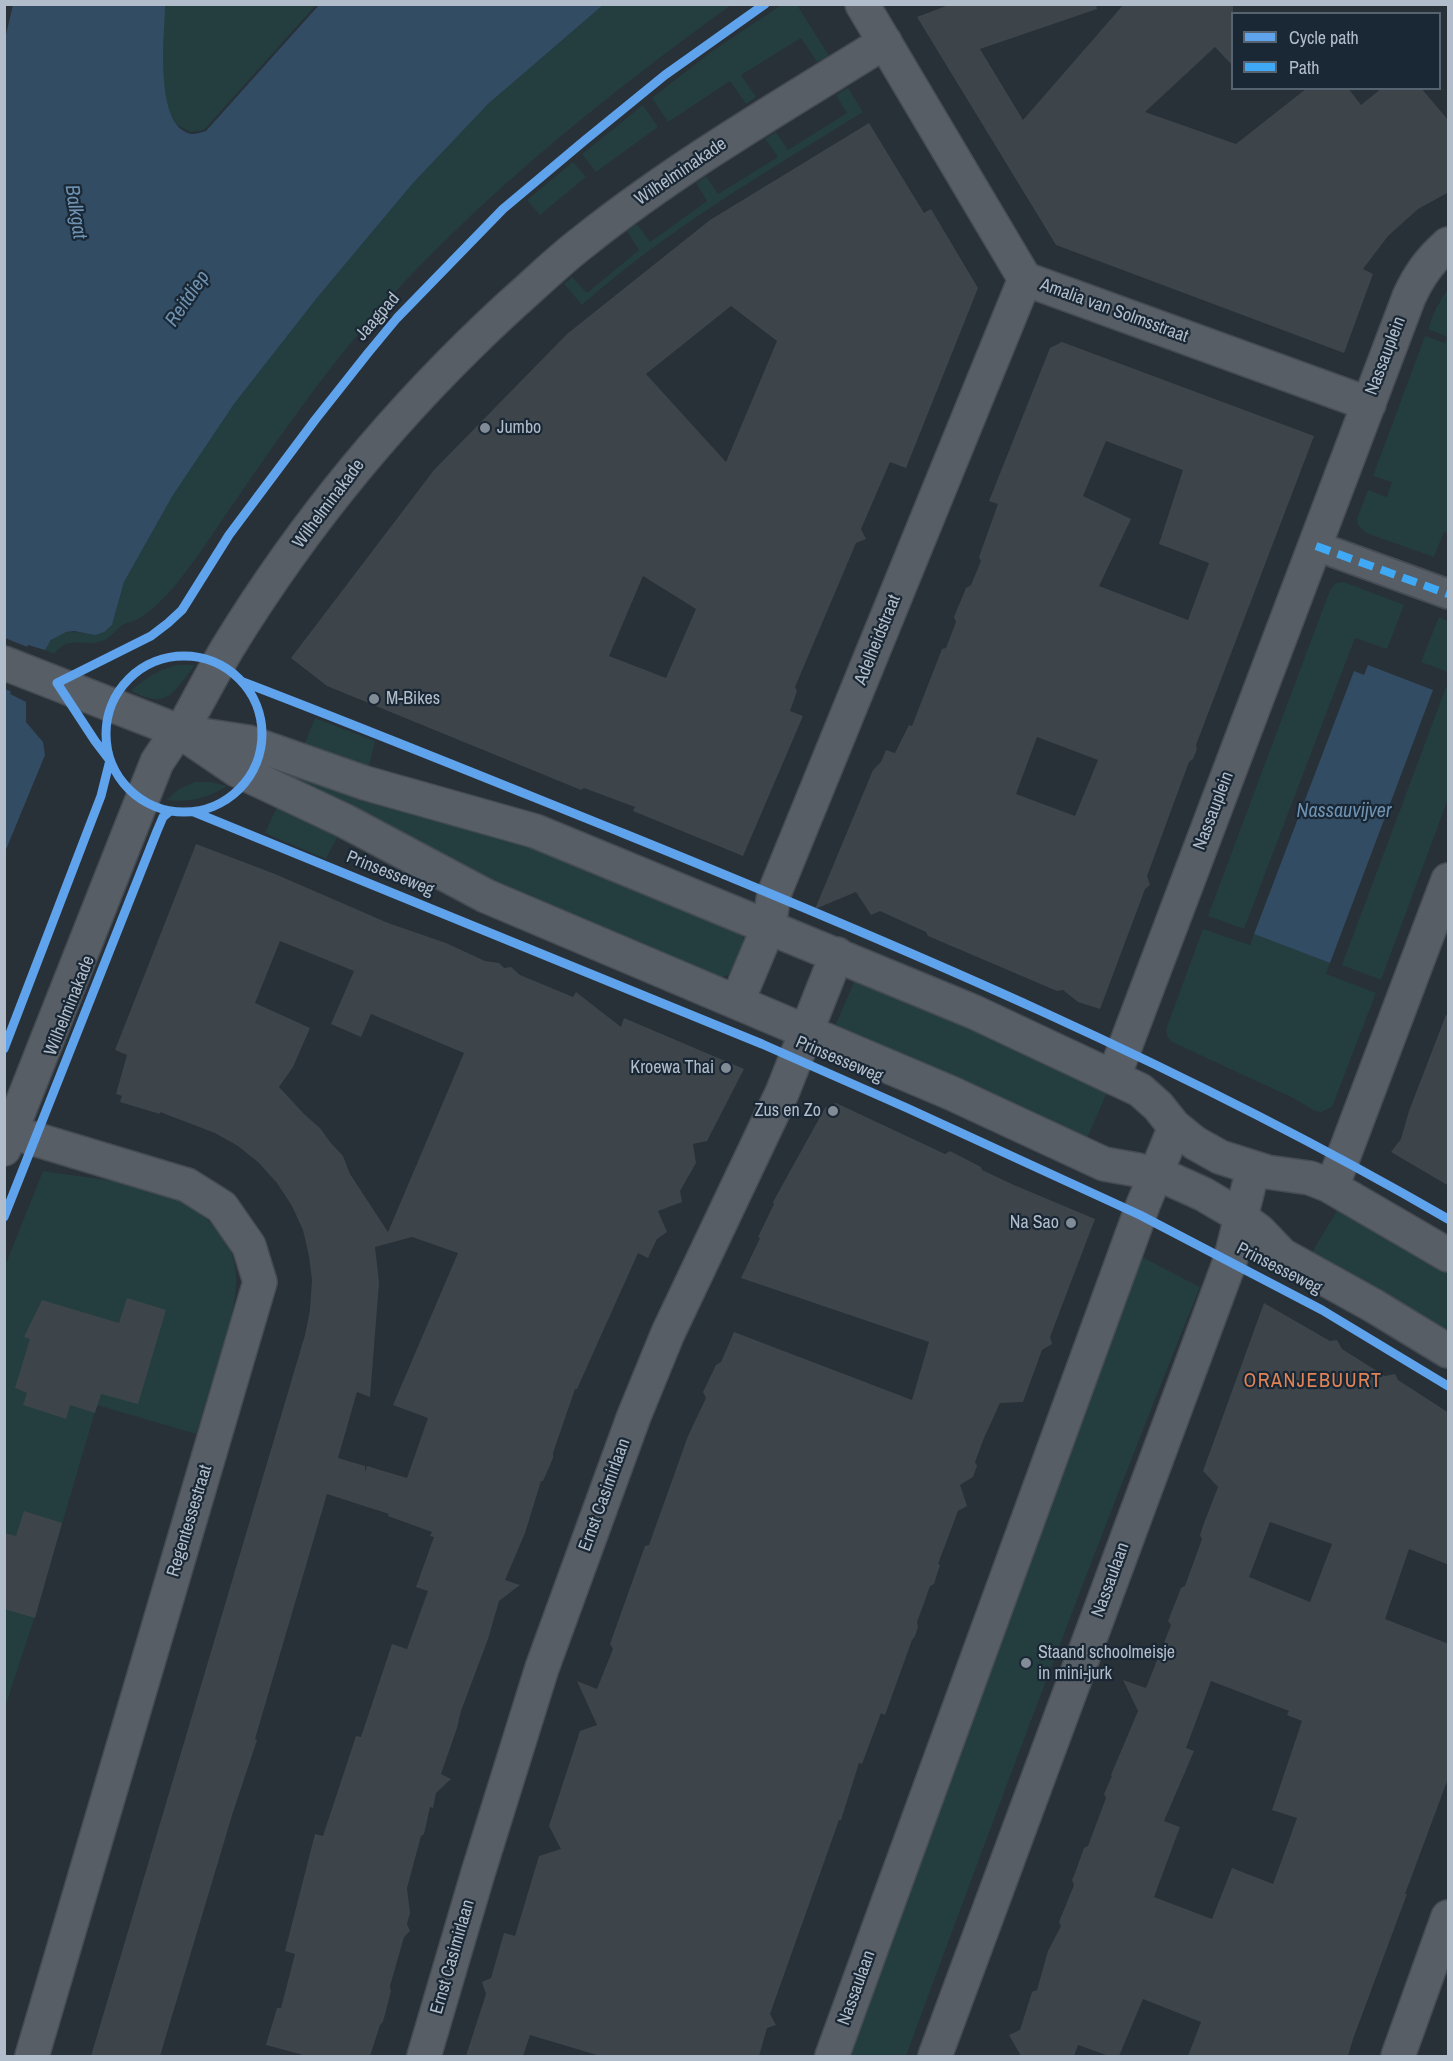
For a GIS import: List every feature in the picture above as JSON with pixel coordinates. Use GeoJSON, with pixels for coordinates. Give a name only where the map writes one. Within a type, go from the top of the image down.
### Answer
{"type":"FeatureCollection","features":[{"type":"Feature","properties":{"kind":"street","name":"Amalia van Solmsstraat"},"geometry":{"type":"LineString","coordinates":[[862,4],[1024,279],[1369,404]]}},
{"type":"Feature","properties":{"kind":"street","name":"Wilhelminakade"},"geometry":{"type":"LineString","coordinates":[[8,1140],[157,762],[171,741],[181,732],[226,650],[305,533],[351,473],[399,416],[449,364],[563,259],[626,209],[754,123],[885,42]]}},
{"type":"Feature","properties":{"kind":"street","name":"Nassauplein"},"geometry":{"type":"LineString","coordinates":[[1114,1076],[1418,276],[1432,258],[1449,244]]}},
{"type":"Feature","properties":{"kind":"street","name":"Adelheidstraat"},"geometry":{"type":"LineString","coordinates":[[737,1002],[769,926],[774,894],[1024,279]]}},
{"type":"Feature","properties":{"kind":"street"},"geometry":{"type":"LineString","coordinates":[[1316,546],[1449,594]]}},
{"type":"Feature","properties":{"kind":"street"},"geometry":{"type":"LineString","coordinates":[[4,663],[181,732],[248,742],[364,783],[535,831],[769,926],[974,1012],[1114,1076],[1140,1090],[1195,1143],[1220,1157],[1253,1169],[1310,1178],[1332,1187],[1449,1255]]}},
{"type":"Feature","properties":{"kind":"street","name":"Prinsesseweg"},"geometry":{"type":"LineString","coordinates":[[181,732],[237,770],[345,821],[486,896],[806,1031],[1104,1164],[1172,1180],[1203,1194],[1258,1231],[1282,1255],[1449,1351]]}},
{"type":"Feature","properties":{"kind":"street"},"geometry":{"type":"LineString","coordinates":[[1332,1187],[1449,880]]}},
{"type":"Feature","properties":{"kind":"street","name":"Ernst Casimirlaan"},"geometry":{"type":"LineString","coordinates":[[423,2056],[542,1668],[633,1416],[668,1333],[782,1093],[837,954]]}},
{"type":"Feature","properties":{"kind":"street","name":"Nassaulaan"},"geometry":{"type":"LineString","coordinates":[[832,2056],[1155,1175],[1175,1126]]}},
{"type":"Feature","properties":{"kind":"street","name":"Regentessestraat"},"geometry":{"type":"LineString","coordinates":[[8,1140],[187,1185],[222,1207],[249,1246],[260,1282],[32,2056]]}},
{"type":"Feature","properties":{"kind":"street","name":"Nassaulaan"},"geometry":{"type":"LineString","coordinates":[[935,2056],[1230,1262],[1253,1169]]}},
{"type":"Feature","properties":{"kind":"street"},"geometry":{"type":"LineString","coordinates":[[1398,2056],[1449,1917]]}},
{"type":"Feature","properties":{"kind":"green space"},"geometry":{"type":"Polygon","coordinates":[[[783,4],[797,5],[829,56],[817,62],[801,38],[741,75],[756,97],[746,104],[730,81],[668,122],[652,98],[711,52],[783,4]]]}},
{"type":"Feature","properties":{"kind":"green space"},"geometry":{"type":"Polygon","coordinates":[[[164,5],[316,5],[204,130],[191,132],[177,125],[166,109],[163,87],[164,5]]]}},
{"type":"Feature","properties":{"kind":"green space"},"geometry":{"type":"Polygon","coordinates":[[[603,5],[731,5],[635,77],[542,152],[453,233],[411,276],[370,320],[335,363],[191,565],[174,587],[148,613],[121,626],[102,641],[71,643],[54,654],[45,650],[60,634],[80,632],[95,635],[112,625],[124,582],[173,495],[234,404],[316,299],[413,183],[488,104],[603,5]]]}},
{"type":"Feature","properties":{"kind":"green space"},"geometry":{"type":"Polygon","coordinates":[[[848,88],[863,112],[683,226],[582,305],[564,284],[572,277],[587,293],[639,250],[627,231],[637,224],[650,242],[707,201],[696,183],[706,176],[718,194],[778,157],[765,139],[776,132],[788,150],[847,113],[836,95],[848,88]]]}},
{"type":"Feature","properties":{"kind":"green space"},"geometry":{"type":"Polygon","coordinates":[[[643,105],[658,127],[596,172],[582,154],[643,105]]]}},
{"type":"Feature","properties":{"kind":"green space"},"geometry":{"type":"Polygon","coordinates":[[[573,162],[586,177],[540,215],[527,200],[573,162]]]}},
{"type":"Feature","properties":{"kind":"green space"},"geometry":{"type":"Polygon","coordinates":[[[1448,289],[1448,533],[1444,532],[1434,557],[1366,533],[1358,525],[1357,519],[1368,490],[1387,497],[1392,482],[1373,476],[1425,336],[1445,343],[1447,337],[1428,329],[1436,308],[1448,289]]]}},
{"type":"Feature","properties":{"kind":"green space"},"geometry":{"type":"Polygon","coordinates":[[[1344,582],[1404,605],[1387,649],[1355,638],[1244,929],[1208,916],[1330,590],[1336,583],[1344,582]]]}},
{"type":"Feature","properties":{"kind":"green space"},"geometry":{"type":"Polygon","coordinates":[[[1439,617],[1448,621],[1448,672],[1421,662],[1439,617]]]}},
{"type":"Feature","properties":{"kind":"green space"},"geometry":{"type":"Polygon","coordinates":[[[177,665],[195,665],[169,696],[154,699],[131,691],[152,675],[177,665]]]}},
{"type":"Feature","properties":{"kind":"green space"},"geometry":{"type":"Polygon","coordinates":[[[1448,682],[1448,799],[1381,980],[1342,965],[1448,682]]]}},
{"type":"Feature","properties":{"kind":"green space"},"geometry":{"type":"Polygon","coordinates":[[[315,718],[375,741],[367,773],[302,750],[315,718]]]}},
{"type":"Feature","properties":{"kind":"green space"},"geometry":{"type":"Polygon","coordinates":[[[297,773],[508,833],[737,926],[745,944],[744,960],[733,972],[715,979],[491,887],[294,781],[297,773]]]}},
{"type":"Feature","properties":{"kind":"green space"},"geometry":{"type":"Polygon","coordinates":[[[195,782],[211,782],[227,786],[198,799],[166,800],[179,789],[195,782]]]}},
{"type":"Feature","properties":{"kind":"green space"},"geometry":{"type":"Polygon","coordinates":[[[279,803],[341,830],[326,859],[265,833],[279,803]]]}},
{"type":"Feature","properties":{"kind":"green space"},"geometry":{"type":"Polygon","coordinates":[[[1203,929],[1250,945],[1254,934],[1330,963],[1326,974],[1376,993],[1332,1107],[1321,1112],[1315,1111],[1293,1098],[1172,1042],[1168,1038],[1167,1027],[1203,929]]]}},
{"type":"Feature","properties":{"kind":"green space"},"geometry":{"type":"Polygon","coordinates":[[[857,975],[1109,1088],[1085,1143],[832,1033],[857,975]]]}},
{"type":"Feature","properties":{"kind":"green space"},"geometry":{"type":"Polygon","coordinates":[[[43,1171],[161,1190],[182,1201],[214,1226],[226,1242],[233,1259],[236,1277],[235,1295],[232,1314],[196,1434],[97,1405],[34,1619],[5,1707],[5,1266],[43,1171]]]}},
{"type":"Feature","properties":{"kind":"green space"},"geometry":{"type":"Polygon","coordinates":[[[1340,1206],[1448,1268],[1448,1337],[1309,1257],[1340,1206]]]}},
{"type":"Feature","properties":{"kind":"green space"},"geometry":{"type":"Polygon","coordinates":[[[1140,1256],[1200,1287],[1087,1574],[906,2056],[849,2056],[1073,1435],[1140,1256]]]}},
{"type":"Feature","properties":{"kind":"water"},"geometry":{"type":"Polygon","coordinates":[[[13,5],[165,5],[163,57],[166,98],[171,115],[180,128],[192,134],[206,131],[319,5],[603,5],[488,104],[413,183],[316,299],[234,404],[173,495],[124,582],[112,625],[104,632],[95,635],[74,631],[66,632],[51,640],[45,650],[28,645],[10,694],[26,702],[26,722],[43,742],[45,755],[5,852],[4,43],[13,5]]]}},
{"type":"Feature","properties":{"kind":"water","name":"Nassauvijver"},"geometry":{"type":"Polygon","coordinates":[[[1368,665],[1433,690],[1330,963],[1254,934],[1354,671],[1364,675],[1368,665]]]}},
{"type":"Feature","properties":{"kind":"pier"},"geometry":{"type":"Polygon","coordinates":[[[5,638],[30,648],[13,692],[4,689],[5,638]]]}},
{"type":"Feature","properties":{"kind":"building"},"geometry":{"type":"Polygon","coordinates":[[[951,4],[1096,4],[1097,9],[980,49],[1023,120],[1124,4],[1233,4],[1231,64],[1215,47],[1145,112],[1236,144],[1304,90],[1350,90],[1361,105],[1380,90],[1423,90],[1449,121],[1449,192],[1418,209],[1388,236],[1363,269],[1373,274],[1344,353],[1056,245],[917,17],[951,4]]]}},
{"type":"Feature","properties":{"kind":"building"},"geometry":{"type":"Polygon","coordinates":[[[869,123],[924,213],[931,209],[978,288],[906,468],[890,462],[861,529],[866,539],[856,543],[795,687],[797,691],[790,711],[803,716],[743,856],[633,811],[635,807],[584,788],[581,790],[327,686],[291,658],[434,470],[567,334],[710,220],[869,123]],[[731,306],[646,374],[726,462],[777,341],[731,306]],[[643,576],[609,656],[666,678],[696,609],[643,576]]]}},
{"type":"Feature","properties":{"kind":"building"},"geometry":{"type":"Polygon","coordinates":[[[1062,342],[1314,436],[1147,876],[1150,885],[1145,889],[1100,1009],[1078,1002],[1063,990],[1057,991],[928,936],[926,932],[880,911],[871,915],[856,892],[815,909],[873,770],[881,762],[886,750],[895,753],[909,725],[912,726],[942,649],[946,648],[956,622],[954,617],[981,561],[979,557],[998,504],[989,501],[1050,348],[1062,342]],[[1106,441],[1083,496],[1131,519],[1099,586],[1188,620],[1209,563],[1159,544],[1183,470],[1106,441]],[[1037,737],[1016,794],[1075,816],[1098,760],[1037,737]]]}},
{"type":"Feature","properties":{"kind":"building"},"geometry":{"type":"Polygon","coordinates":[[[196,844],[275,874],[388,923],[446,943],[485,961],[499,963],[504,968],[511,967],[520,975],[573,997],[576,992],[621,1027],[624,1018],[744,1069],[707,1141],[693,1144],[696,1163],[680,1191],[682,1202],[658,1211],[667,1232],[657,1239],[648,1258],[638,1253],[577,1389],[575,1389],[553,1458],[541,1481],[525,1533],[505,1580],[520,1585],[499,1601],[441,1774],[451,1779],[436,1793],[433,1808],[430,1807],[424,1834],[421,1836],[407,1888],[410,1913],[407,1924],[410,1931],[404,1937],[390,1986],[391,1991],[383,2022],[370,2056],[307,2056],[266,2045],[277,2008],[281,2008],[295,1954],[285,1951],[315,1834],[323,1836],[356,1736],[361,1737],[392,1644],[407,1649],[428,1591],[416,1587],[434,1537],[430,1536],[432,1532],[388,1516],[389,1514],[327,1494],[255,1739],[257,1740],[233,1812],[160,2056],[91,2056],[305,1335],[310,1310],[312,1280],[303,1230],[292,1206],[277,1183],[259,1163],[238,1146],[215,1133],[160,1112],[160,1114],[120,1102],[122,1096],[116,1094],[127,1055],[115,1050],[196,844]],[[280,941],[255,1003],[310,1028],[293,1067],[279,1087],[320,1128],[343,1156],[350,1174],[388,1232],[464,1053],[371,1014],[361,1037],[331,1024],[354,971],[280,941]],[[412,1237],[375,1247],[379,1283],[370,1397],[357,1392],[338,1458],[365,1466],[365,1472],[367,1466],[407,1478],[428,1418],[393,1405],[458,1253],[412,1237]]]}},
{"type":"Feature","properties":{"kind":"building"},"geometry":{"type":"Polygon","coordinates":[[[1446,1015],[1449,1016],[1449,1186],[1391,1152],[1401,1139],[1409,1111],[1446,1015]]]}},
{"type":"Feature","properties":{"kind":"building"},"geometry":{"type":"Polygon","coordinates":[[[836,1103],[945,1154],[950,1151],[981,1167],[982,1170],[1095,1219],[1050,1337],[1052,1344],[1042,1350],[1023,1402],[1000,1403],[975,1462],[977,1466],[973,1477],[960,1485],[967,1506],[958,1511],[938,1564],[940,1565],[934,1584],[930,1586],[917,1622],[915,1636],[885,1715],[881,1713],[862,1764],[859,1763],[841,1820],[839,1820],[770,2014],[776,2025],[767,2028],[759,2056],[600,2056],[530,2035],[523,2056],[466,2056],[486,1994],[482,1982],[491,1978],[504,1933],[515,1936],[539,1856],[561,1849],[549,1826],[580,1731],[597,1725],[577,1681],[597,1689],[613,1649],[610,1644],[645,1546],[649,1545],[688,1436],[706,1398],[703,1392],[716,1365],[721,1362],[734,1332],[912,1400],[929,1342],[741,1278],[760,1238],[758,1237],[773,1202],[825,1108],[836,1103]]]}},
{"type":"Feature","properties":{"kind":"building"},"geometry":{"type":"Polygon","coordinates":[[[127,1298],[166,1310],[138,1404],[101,1394],[95,1413],[70,1405],[66,1419],[23,1405],[27,1393],[15,1388],[30,1339],[24,1337],[42,1300],[119,1323],[127,1298]]]}},
{"type":"Feature","properties":{"kind":"building"},"geometry":{"type":"Polygon","coordinates":[[[1264,1303],[1330,1341],[1337,1340],[1342,1349],[1385,1376],[1395,1374],[1398,1380],[1449,1413],[1449,1565],[1409,1549],[1385,1619],[1449,1644],[1449,1776],[1348,2056],[1188,2056],[1201,2022],[1143,1999],[1119,2056],[1109,2056],[1078,2045],[1074,2056],[1021,2056],[1009,2035],[1020,2030],[1032,1992],[1037,1990],[1048,1951],[1061,1926],[1059,1922],[1074,1885],[1072,1880],[1084,1848],[1088,1846],[1106,1798],[1104,1794],[1111,1775],[1138,1711],[1123,1680],[1146,1688],[1171,1625],[1168,1621],[1181,1588],[1185,1586],[1202,1539],[1200,1535],[1218,1487],[1203,1471],[1264,1303]],[[1270,1522],[1249,1577],[1310,1602],[1332,1544],[1270,1522]],[[1211,1681],[1186,1748],[1194,1751],[1164,1821],[1180,1827],[1154,1897],[1212,1919],[1232,1868],[1273,1884],[1297,1818],[1272,1810],[1302,1721],[1287,1715],[1289,1711],[1211,1681]]]}},
{"type":"Feature","properties":{"kind":"building"},"geometry":{"type":"Polygon","coordinates":[[[24,1511],[62,1523],[35,1618],[4,1609],[4,1533],[16,1536],[24,1511]]]}},
{"type":"Feature","properties":{"kind":"marked path"},"geometry":{"type":"LineString","coordinates":[[1316,546],[1448,594]]}},
{"type":"Feature","properties":{"kind":"cycle path","name":"Jaagpad"},"geometry":{"type":"LineString","coordinates":[[57,683],[151,636],[182,610],[229,535],[315,420],[397,318],[503,209],[665,75],[765,4]]}},
{"type":"Feature","properties":{"kind":"cycle path"},"geometry":{"type":"LineString","coordinates":[[184,656],[199,657],[214,662],[228,669],[239,679],[249,690],[256,704],[261,719],[262,734],[261,749],[256,764],[249,778],[239,789],[228,799],[214,806],[199,811],[184,812],[169,811],[154,806],[140,799],[129,789],[119,778],[112,764],[107,749],[106,734],[107,719],[112,704],[119,690],[129,679],[140,669],[154,662],[169,657],[184,656]]}},
{"type":"Feature","properties":{"kind":"cycle path"},"geometry":{"type":"LineString","coordinates":[[243,682],[625,834],[835,921],[1044,1012],[1248,1111],[1349,1163],[1448,1219]]}},
{"type":"Feature","properties":{"kind":"cycle path"},"geometry":{"type":"LineString","coordinates":[[57,683],[108,758]]}},
{"type":"Feature","properties":{"kind":"cycle path"},"geometry":{"type":"LineString","coordinates":[[4,1049],[101,796],[110,760]]}},
{"type":"Feature","properties":{"kind":"cycle path"},"geometry":{"type":"LineString","coordinates":[[4,1217],[157,831],[163,817],[170,811]]}},
{"type":"Feature","properties":{"kind":"cycle path"},"geometry":{"type":"LineString","coordinates":[[194,812],[762,1044],[907,1108],[1140,1215],[1322,1310],[1448,1386]]}},
{"type":"Feature","properties":{"kind":"place","name":"Jumbo"},"geometry":{"type":"Point","coordinates":[485,428]}},
{"type":"Feature","properties":{"kind":"place","name":"M-Bikes"},"geometry":{"type":"Point","coordinates":[374,699]}},
{"type":"Feature","properties":{"kind":"place","name":"Kroewa Thai"},"geometry":{"type":"Point","coordinates":[726,1068]}},
{"type":"Feature","properties":{"kind":"place","name":"Zus en Zo"},"geometry":{"type":"Point","coordinates":[833,1111]}},
{"type":"Feature","properties":{"kind":"place","name":"Na Sao"},"geometry":{"type":"Point","coordinates":[1071,1223]}},
{"type":"Feature","properties":{"kind":"place","name":"Staand schoolmeisje in mini-jurk"},"geometry":{"type":"Point","coordinates":[1026,1663]}},
{"type":"Feature","properties":{"kind":"district","name":"ORANJEBUURT"},"geometry":{"type":"Point","coordinates":[1313,1382]}},
{"type":"Feature","properties":{"kind":"water label","name":"Balkgat"},"geometry":{"type":"Point","coordinates":[75,212]}},
{"type":"Feature","properties":{"kind":"water label","name":"Reitdiep"},"geometry":{"type":"Point","coordinates":[188,299]}}]}
